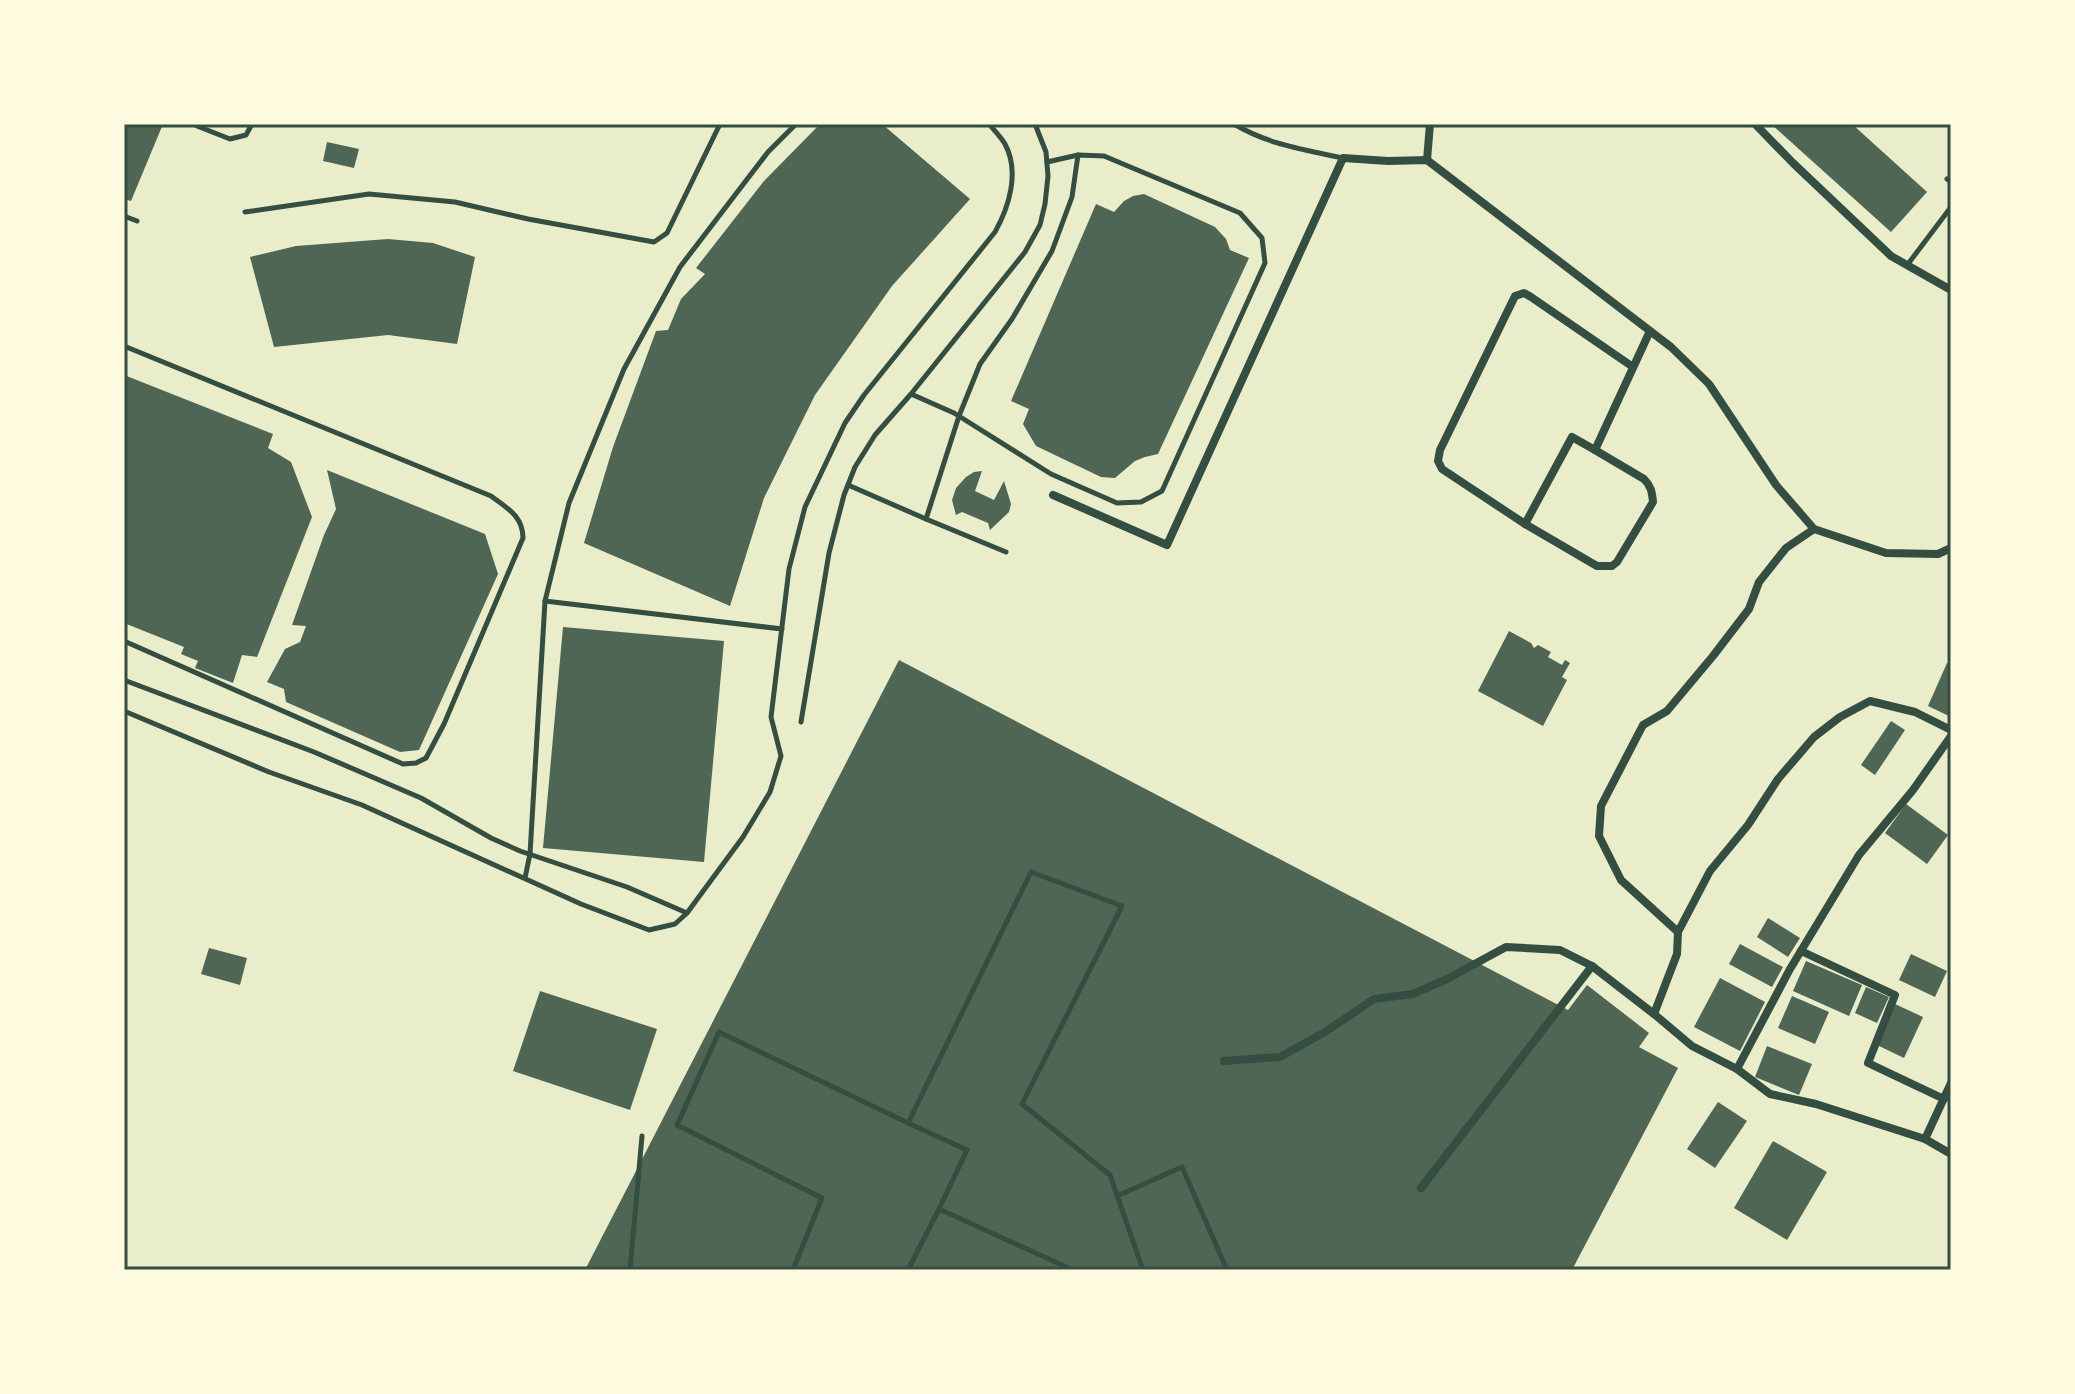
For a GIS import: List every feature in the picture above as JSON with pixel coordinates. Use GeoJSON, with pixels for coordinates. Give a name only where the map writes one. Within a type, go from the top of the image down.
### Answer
{"type":"FeatureCollection","features":[{"type":"Feature","properties":{"kind":"street"},"geometry":{"type":"LineString","coordinates":[[1427,160],[1430,124]]}},
{"type":"Feature","properties":{"kind":"street"},"geometry":{"type":"LineString","coordinates":[[1755,124],[1891,256],[1951,290]]}},
{"type":"Feature","properties":{"kind":"street"},"geometry":{"type":"LineString","coordinates":[[1053,495],[1167,545],[1343,158],[1427,160],[1671,347],[1709,384],[1776,485],[1814,529],[1886,553],[1938,554],[1951,548]]}},
{"type":"Feature","properties":{"kind":"street"},"geometry":{"type":"LineString","coordinates":[[1525,524],[1572,437],[1644,479],[1649,484],[1653,502],[1617,562],[1612,566],[1597,566],[1525,524],[1442,469],[1438,461],[1440,450],[1515,296],[1524,293],[1531,297],[1633,367]]}},
{"type":"Feature","properties":{"kind":"street"},"geometry":{"type":"LineString","coordinates":[[1595,450],[1650,331]]}},
{"type":"Feature","properties":{"kind":"street"},"geometry":{"type":"LineString","coordinates":[[1678,932],[1621,880],[1599,836],[1601,806],[1643,725],[1667,711],[1749,609],[1759,582],[1786,548],[1814,529]]}},
{"type":"Feature","properties":{"kind":"street"},"geometry":{"type":"LineString","coordinates":[[1654,1014],[1677,954],[1678,932],[1710,871],[1748,825],[1778,779],[1814,737],[1840,717],[1870,701],[1915,712],[1951,733],[1913,790],[1859,855],[1801,951],[1737,1069]]}},
{"type":"Feature","properties":{"kind":"street"},"geometry":{"type":"LineString","coordinates":[[1224,1061],[1280,1057],[1374,999],[1413,994],[1506,947],[1560,950],[1592,966],[1692,1046],[1737,1069],[1770,1094],[1816,1104],[1925,1139],[1951,1154]]}},
{"type":"Feature","properties":{"kind":"street"},"geometry":{"type":"LineString","coordinates":[[1801,951],[1895,995],[1868,1063],[1944,1099]]}},
{"type":"Feature","properties":{"kind":"street"},"geometry":{"type":"LineString","coordinates":[[1421,1188],[1592,966]]}},
{"type":"Feature","properties":{"kind":"street"},"geometry":{"type":"LineString","coordinates":[[1925,1139],[1951,1083]]}},
{"type":"Feature","properties":{"kind":"lane"},"geometry":{"type":"LineString","coordinates":[[197,124],[230,139],[246,135],[252,124]]}},
{"type":"Feature","properties":{"kind":"lane"},"geometry":{"type":"LineString","coordinates":[[245,212],[369,194],[455,202],[654,242],[667,233],[720,124]]}},
{"type":"Feature","properties":{"kind":"lane"},"geometry":{"type":"LineString","coordinates":[[525,878],[530,854],[545,601],[569,503],[624,369],[680,267],[768,152],[796,124]]}},
{"type":"Feature","properties":{"kind":"lane"},"geometry":{"type":"LineString","coordinates":[[124,711],[269,772],[362,805],[581,904],[649,930],[675,924],[687,913],[743,837],[770,792],[781,756],[771,717],[789,569],[805,507],[845,423],[864,395],[995,232],[1006,212],[1012,176],[1010,159],[1005,144],[989,124]]}},
{"type":"Feature","properties":{"kind":"lane"},"geometry":{"type":"LineString","coordinates":[[801,722],[829,553],[855,467],[875,435],[1025,252],[1040,225],[1045,204],[1047,162],[1035,124]]}},
{"type":"Feature","properties":{"kind":"lane"},"geometry":{"type":"LineString","coordinates":[[1234,124],[1253,136],[1279,145],[1343,158]]}},
{"type":"Feature","properties":{"kind":"lane"},"geometry":{"type":"LineString","coordinates":[[911,394],[959,416],[1051,474],[1117,503],[1141,502],[1162,491],[1265,263],[1262,238],[1240,213],[1104,156],[1078,155],[1047,162]]}},
{"type":"Feature","properties":{"kind":"lane"},"geometry":{"type":"LineString","coordinates":[[926,519],[959,416],[980,364],[1012,319],[1052,251],[1072,197],[1078,155]]}},
{"type":"Feature","properties":{"kind":"lane"},"geometry":{"type":"LineString","coordinates":[[1907,265],[1951,207]]}},
{"type":"Feature","properties":{"kind":"lane"},"geometry":{"type":"LineString","coordinates":[[124,216],[137,221]]}},
{"type":"Feature","properties":{"kind":"lane"},"geometry":{"type":"LineString","coordinates":[[124,346],[491,496],[516,514],[523,527],[523,538],[444,724],[426,758],[416,763],[403,764],[124,641]]}},
{"type":"Feature","properties":{"kind":"lane"},"geometry":{"type":"LineString","coordinates":[[848,485],[1006,552]]}},
{"type":"Feature","properties":{"kind":"lane"},"geometry":{"type":"LineString","coordinates":[[545,601],[782,629]]}},
{"type":"Feature","properties":{"kind":"lane"},"geometry":{"type":"LineString","coordinates":[[124,680],[314,752],[421,798],[491,838],[627,887],[687,913]]}},
{"type":"Feature","properties":{"kind":"lane"},"geometry":{"type":"LineString","coordinates":[[908,1123],[1031,872],[1122,906],[1022,1104],[1110,1175],[1142,1269],[1132,1270]]}},
{"type":"Feature","properties":{"kind":"lane"},"geometry":{"type":"LineString","coordinates":[[793,1270],[822,1198],[677,1125],[719,1032],[967,1150],[908,1270]]}},
{"type":"Feature","properties":{"kind":"lane"},"geometry":{"type":"LineString","coordinates":[[630,1270],[642,1136]]}},
{"type":"Feature","properties":{"kind":"lane"},"geometry":{"type":"LineString","coordinates":[[1117,1196],[1182,1167],[1227,1270]]}},
{"type":"Feature","properties":{"kind":"lane"},"geometry":{"type":"LineString","coordinates":[[939,1209],[1073,1270]]}},
{"type":"Feature","properties":{"kind":"building"},"geometry":{"type":"Polygon","coordinates":[[[124,124],[163,124],[131,201],[124,199],[124,124]]]}},
{"type":"Feature","properties":{"kind":"building"},"geometry":{"type":"Polygon","coordinates":[[[820,124],[882,124],[970,199],[892,286],[815,395],[764,498],[730,606],[584,543],[613,447],[656,331],[668,330],[681,299],[705,274],[696,268],[764,181],[820,124]]]}},
{"type":"Feature","properties":{"kind":"building"},"geometry":{"type":"Polygon","coordinates":[[[1771,124],[1852,124],[1927,192],[1891,232],[1771,124]]]}},
{"type":"Feature","properties":{"kind":"building"},"geometry":{"type":"Polygon","coordinates":[[[327,142],[359,149],[354,168],[323,161],[327,142]]]}},
{"type":"Feature","properties":{"kind":"building"},"geometry":{"type":"Polygon","coordinates":[[[1144,194],[1215,227],[1226,239],[1230,250],[1249,258],[1158,454],[1135,461],[1115,478],[1101,477],[1036,446],[1023,424],[1029,409],[1011,401],[1096,204],[1114,212],[1124,201],[1144,194]]]}},
{"type":"Feature","properties":{"kind":"building"},"geometry":{"type":"Polygon","coordinates":[[[388,239],[433,243],[475,257],[457,344],[388,335],[274,347],[250,257],[296,246],[388,239]]]}},
{"type":"Feature","properties":{"kind":"building"},"geometry":{"type":"Polygon","coordinates":[[[124,375],[273,434],[268,448],[291,462],[312,517],[257,657],[242,655],[233,683],[195,668],[198,661],[181,654],[184,647],[124,623],[124,375]]]}},
{"type":"Feature","properties":{"kind":"building"},"geometry":{"type":"Polygon","coordinates":[[[327,470],[485,534],[498,574],[419,750],[400,752],[286,702],[284,689],[267,682],[285,649],[300,642],[306,626],[292,625],[336,509],[327,470]]]}},
{"type":"Feature","properties":{"kind":"building"},"geometry":{"type":"Polygon","coordinates":[[[982,471],[975,491],[994,500],[1004,481],[1011,504],[1009,512],[990,530],[988,523],[962,512],[956,515],[952,500],[956,488],[966,477],[982,471]]]}},
{"type":"Feature","properties":{"kind":"building"},"geometry":{"type":"Polygon","coordinates":[[[563,627],[724,641],[704,862],[543,848],[563,627]]]}},
{"type":"Feature","properties":{"kind":"building"},"geometry":{"type":"Polygon","coordinates":[[[1509,631],[1531,643],[1534,648],[1538,645],[1551,652],[1548,657],[1562,665],[1565,660],[1570,663],[1562,677],[1567,680],[1543,726],[1478,691],[1509,631]]]}},
{"type":"Feature","properties":{"kind":"building"},"geometry":{"type":"Polygon","coordinates":[[[899,660],[1568,1010],[1587,985],[1649,1033],[1639,1047],[1678,1068],[1572,1270],[585,1270],[899,660]]]}},
{"type":"Feature","properties":{"kind":"building"},"geometry":{"type":"Polygon","coordinates":[[[1947,663],[1951,665],[1951,717],[1928,706],[1947,663]]]}},
{"type":"Feature","properties":{"kind":"building"},"geometry":{"type":"Polygon","coordinates":[[[1891,721],[1905,730],[1875,775],[1861,765],[1891,721]]]}},
{"type":"Feature","properties":{"kind":"building"},"geometry":{"type":"Polygon","coordinates":[[[1906,804],[1948,835],[1927,864],[1885,833],[1906,804]]]}},
{"type":"Feature","properties":{"kind":"building"},"geometry":{"type":"Polygon","coordinates":[[[1768,918],[1800,938],[1788,957],[1757,937],[1768,918]]]}},
{"type":"Feature","properties":{"kind":"building"},"geometry":{"type":"Polygon","coordinates":[[[1740,944],[1783,967],[1772,987],[1729,964],[1740,944]]]}},
{"type":"Feature","properties":{"kind":"building"},"geometry":{"type":"Polygon","coordinates":[[[209,948],[247,958],[240,985],[201,974],[209,948]]]}},
{"type":"Feature","properties":{"kind":"building"},"geometry":{"type":"Polygon","coordinates":[[[1911,954],[1947,971],[1935,997],[1899,980],[1911,954]]]}},
{"type":"Feature","properties":{"kind":"building"},"geometry":{"type":"Polygon","coordinates":[[[1806,961],[1862,985],[1849,1016],[1793,991],[1806,961]]]}},
{"type":"Feature","properties":{"kind":"building"},"geometry":{"type":"Polygon","coordinates":[[[1720,978],[1765,1002],[1740,1051],[1694,1027],[1720,978]]]}},
{"type":"Feature","properties":{"kind":"building"},"geometry":{"type":"Polygon","coordinates":[[[1866,987],[1889,997],[1877,1023],[1855,1013],[1866,987]]]}},
{"type":"Feature","properties":{"kind":"building"},"geometry":{"type":"Polygon","coordinates":[[[540,991],[657,1029],[630,1110],[513,1071],[540,991]]]}},
{"type":"Feature","properties":{"kind":"building"},"geometry":{"type":"Polygon","coordinates":[[[1792,996],[1829,1012],[1815,1044],[1778,1028],[1792,996]]]}},
{"type":"Feature","properties":{"kind":"building"},"geometry":{"type":"Polygon","coordinates":[[[1895,1004],[1923,1017],[1904,1058],[1877,1045],[1895,1004]]]}},
{"type":"Feature","properties":{"kind":"building"},"geometry":{"type":"Polygon","coordinates":[[[1767,1046],[1812,1064],[1799,1095],[1755,1077],[1767,1046]]]}},
{"type":"Feature","properties":{"kind":"building"},"geometry":{"type":"Polygon","coordinates":[[[1718,1102],[1747,1121],[1715,1168],[1687,1149],[1718,1102]]]}},
{"type":"Feature","properties":{"kind":"building"},"geometry":{"type":"Polygon","coordinates":[[[1773,1141],[1827,1172],[1787,1240],[1734,1208],[1773,1141]]]}}]}
